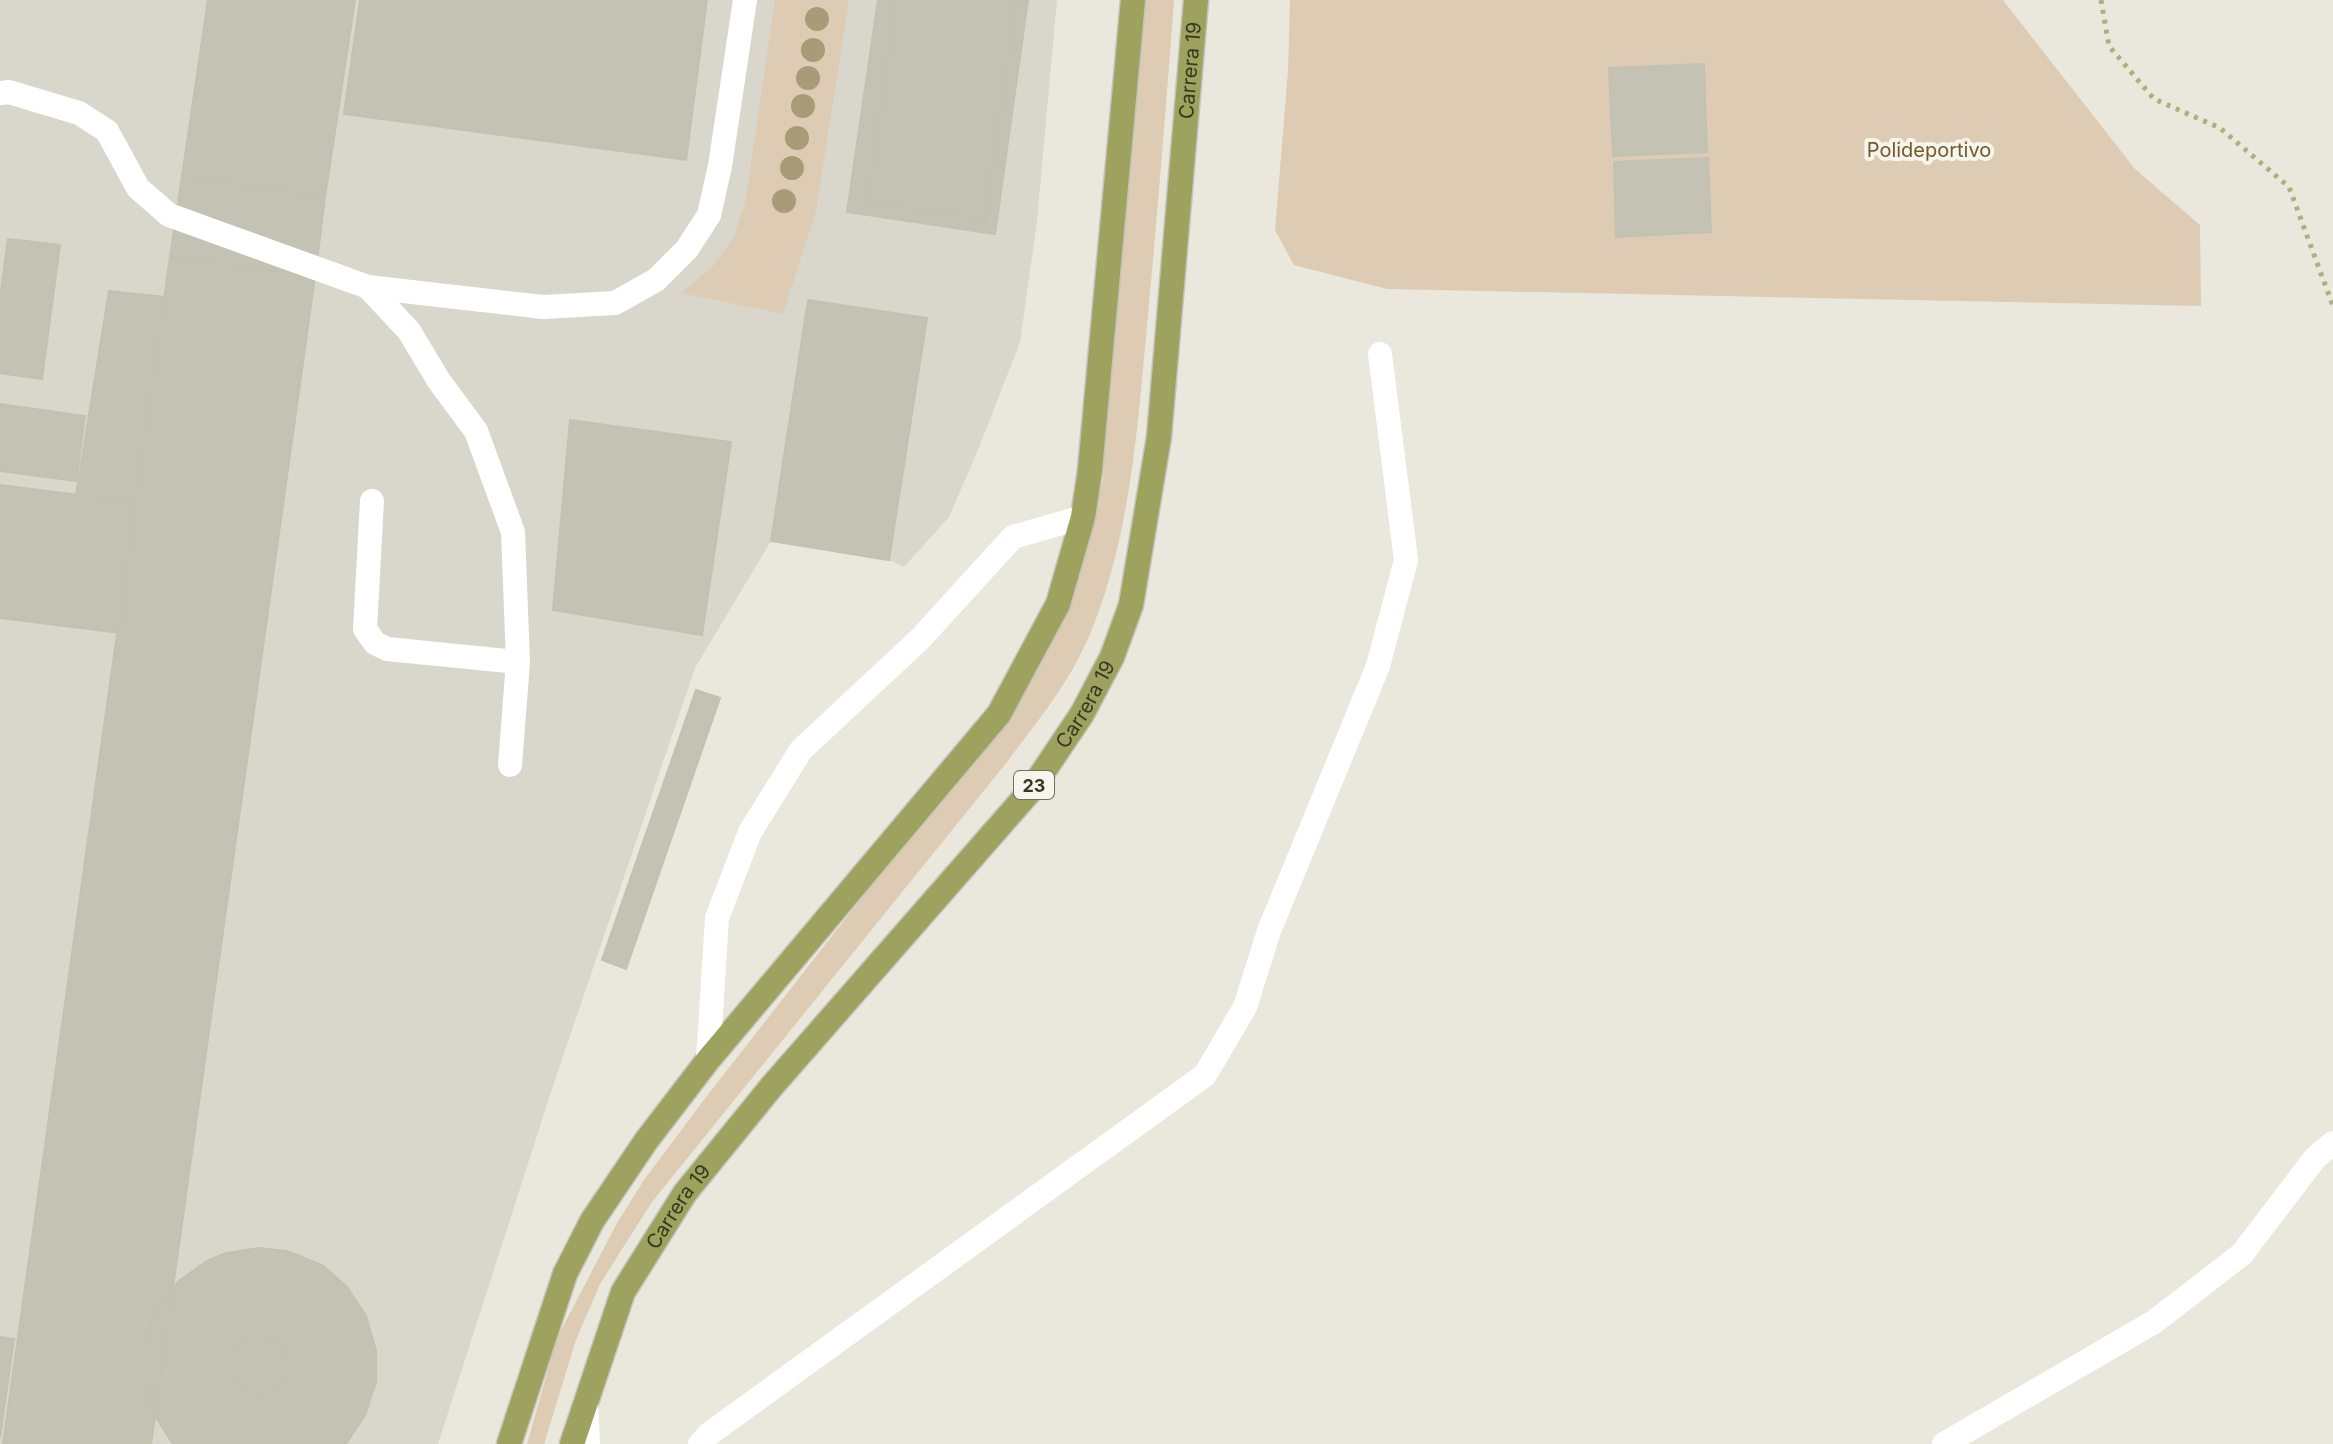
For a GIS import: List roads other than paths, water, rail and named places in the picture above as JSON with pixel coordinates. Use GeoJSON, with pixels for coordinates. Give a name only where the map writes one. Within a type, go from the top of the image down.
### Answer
{"type":"FeatureCollection","features":[{"type":"Feature","properties":{"kind":"main road"},"geometry":{"type":"LineString","coordinates":[[509,1444],[565,1274],[592,1221],[646,1141],[708,1060],[999,714],[1058,604],[1083,517],[1133,0]]}},
{"type":"Feature","properties":{"kind":"main road","name":"Carrera 19"},"geometry":{"type":"LineString","coordinates":[[572,1444],[623,1292],[685,1193],[772,1086],[1031,790],[1082,714],[1112,657],[1131,605],[1159,437],[1196,0]]}},
{"type":"Feature","properties":{"kind":"lane"},"geometry":{"type":"LineString","coordinates":[[0,93],[9,92],[79,113],[107,131],[138,188],[169,215],[368,287],[543,307],[615,303],[656,280],[687,249],[709,215],[720,166],[745,0]]}},
{"type":"Feature","properties":{"kind":"lane"},"geometry":{"type":"LineString","coordinates":[[368,287],[409,331],[439,381],[476,431],[513,532],[518,662],[510,765]]}},
{"type":"Feature","properties":{"kind":"lane"},"geometry":{"type":"LineString","coordinates":[[700,1444],[709,1434],[1205,1075],[1245,1007],[1269,931],[1378,666],[1406,560],[1380,354]]}},
{"type":"Feature","properties":{"kind":"lane"},"geometry":{"type":"LineString","coordinates":[[372,501],[365,629],[375,643],[387,649],[518,662]]}},
{"type":"Feature","properties":{"kind":"lane"},"geometry":{"type":"LineString","coordinates":[[708,1060],[717,918],[750,832],[801,750],[920,639],[1013,537],[1083,517]]}},
{"type":"Feature","properties":{"kind":"lane"},"geometry":{"type":"LineString","coordinates":[[1944,1444],[2154,1322],[2242,1254],[2315,1158],[2333,1143]]}},
{"type":"Feature","properties":{"kind":"lane"},"geometry":{"type":"LineString","coordinates":[[585,1398],[588,1444]]}},
{"type":"Feature","properties":{"kind":"park label","name":"Polideportivo"},"geometry":{"type":"Point","coordinates":[1929,150]}}]}
